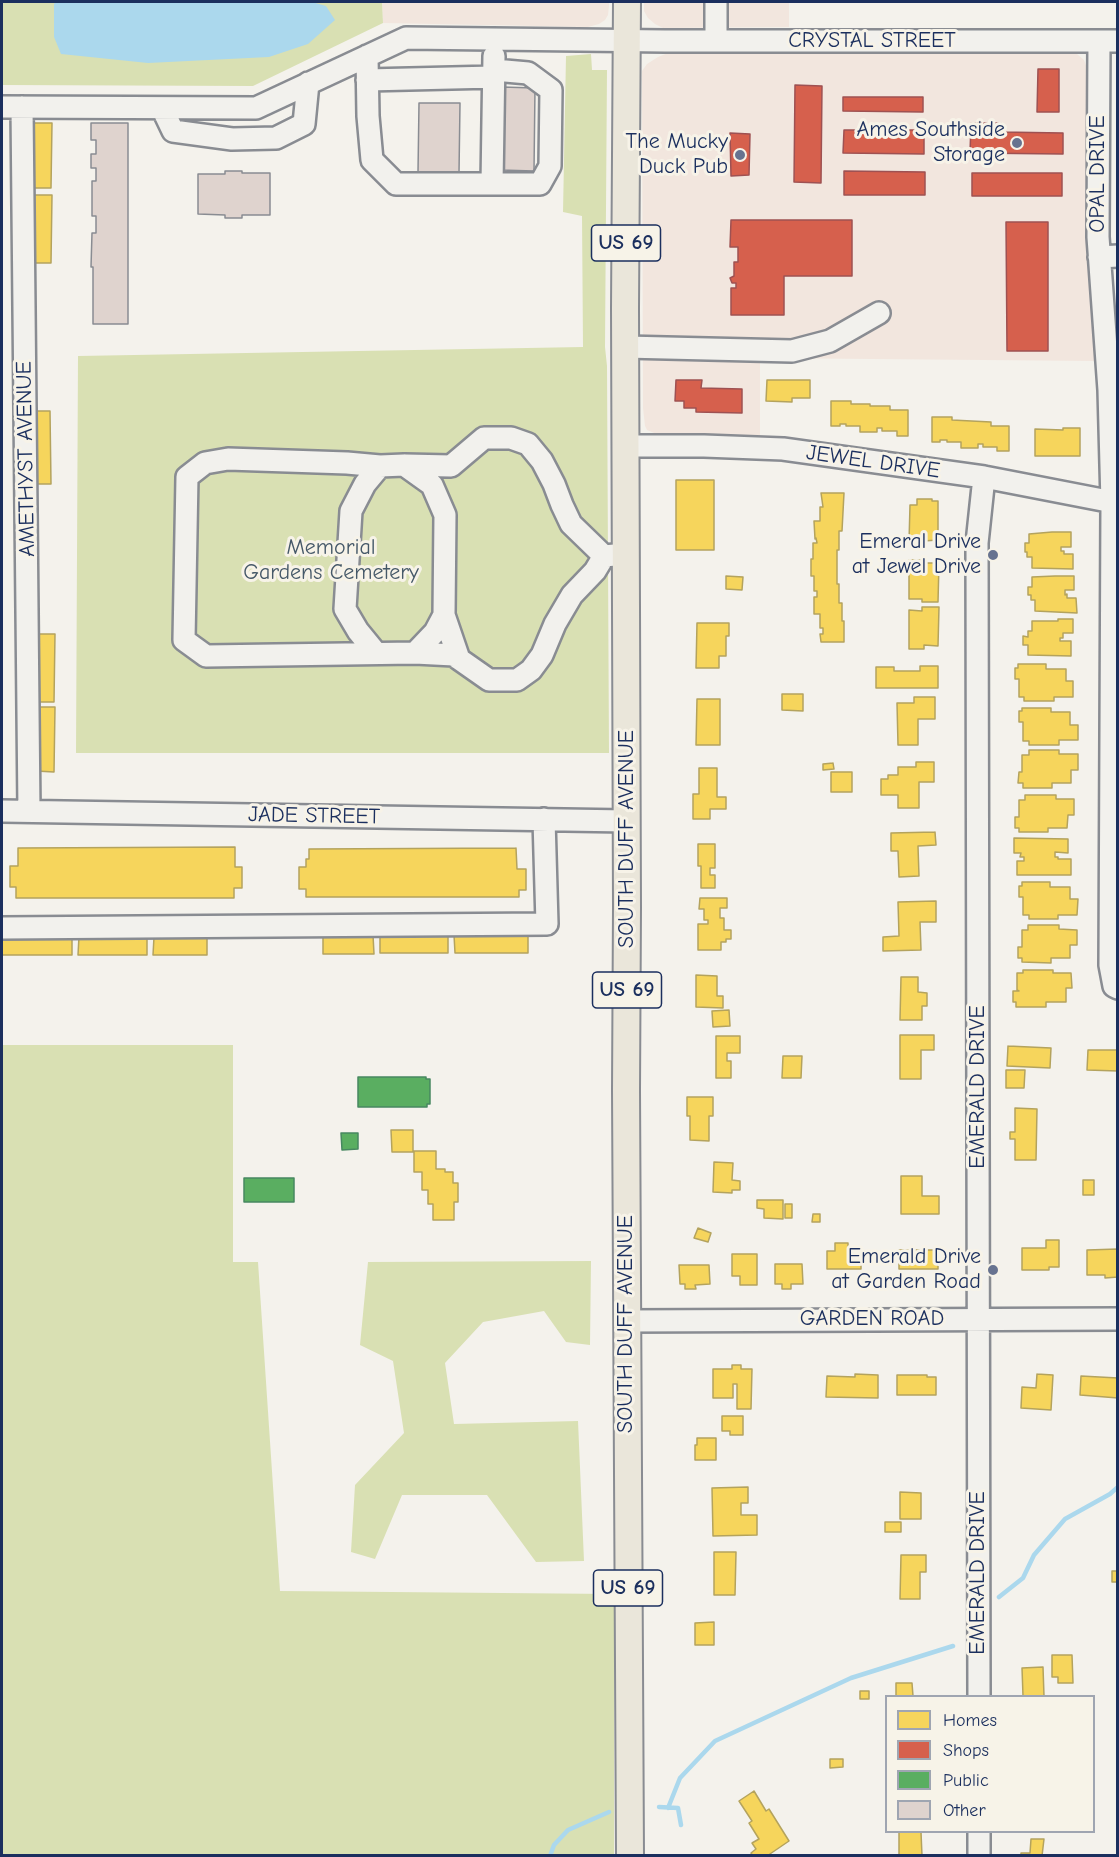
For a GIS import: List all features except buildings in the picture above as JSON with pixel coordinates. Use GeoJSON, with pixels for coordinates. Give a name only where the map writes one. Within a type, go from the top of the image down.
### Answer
{"type":"FeatureCollection","features":[{"type":"Feature","properties":{"kind":"main road","name":"SOUTH DUFF AVENUE"},"geometry":{"type":"LineString","coordinates":[[627,2],[626,446],[615,555],[627,821],[630,1856]]}},
{"type":"Feature","properties":{"kind":"street"},"geometry":{"type":"LineString","coordinates":[[716,2],[716,41]]}},
{"type":"Feature","properties":{"kind":"street","name":"CRYSTAL STREET"},"geometry":{"type":"LineString","coordinates":[[12,107],[256,108],[406,38],[626,41],[1108,41]]}},
{"type":"Feature","properties":{"kind":"street"},"geometry":{"type":"LineString","coordinates":[[492,184],[494,39]]}},
{"type":"Feature","properties":{"kind":"street","name":"OPAL DRIVE"},"geometry":{"type":"LineString","coordinates":[[1108,41],[1109,390],[1115,503],[1110,965],[1114,986],[1118,988]]}},
{"type":"Feature","properties":{"kind":"street"},"geometry":{"type":"LineString","coordinates":[[367,56],[367,80],[368,116],[372,160],[396,184],[540,184],[550,166],[551,90],[528,73],[367,80]]}},
{"type":"Feature","properties":{"kind":"street"},"geometry":{"type":"LineString","coordinates":[[162,108],[173,131],[232,139],[276,138],[304,124],[309,83]]}},
{"type":"Feature","properties":{"kind":"street","name":"AMETHYST AVENUE"},"geometry":{"type":"LineString","coordinates":[[12,107],[29,811]]}},
{"type":"Feature","properties":{"kind":"street"},"geometry":{"type":"LineString","coordinates":[[625,347],[792,351],[830,341],[879,313]]}},
{"type":"Feature","properties":{"kind":"street"},"geometry":{"type":"LineString","coordinates":[[484,438],[511,438],[528,444],[542,461],[571,524],[589,539],[615,555],[595,571],[572,595],[555,624],[542,655],[531,670],[517,680],[489,680],[454,655],[376,653],[206,656],[184,640],[187,477],[205,463],[228,459],[380,466],[452,465],[484,438]]}},
{"type":"Feature","properties":{"kind":"street","name":"JEWEL DRIVE"},"geometry":{"type":"LineString","coordinates":[[626,446],[783,449],[984,477],[1115,503]]}},
{"type":"Feature","properties":{"kind":"street"},"geometry":{"type":"LineString","coordinates":[[405,465],[432,484],[445,515]]}},
{"type":"Feature","properties":{"kind":"street"},"geometry":{"type":"LineString","coordinates":[[452,465],[445,515],[444,615],[459,659]]}},
{"type":"Feature","properties":{"kind":"street"},"geometry":{"type":"LineString","coordinates":[[376,653],[358,632],[345,609],[351,512],[364,484],[380,466]]}},
{"type":"Feature","properties":{"kind":"street","name":"EMERALD DRIVE"},"geometry":{"type":"LineString","coordinates":[[979,1695],[977,543],[984,477]]}},
{"type":"Feature","properties":{"kind":"street"},"geometry":{"type":"LineString","coordinates":[[415,653],[435,632],[444,615]]}},
{"type":"Feature","properties":{"kind":"street","name":"JADE STREET"},"geometry":{"type":"LineString","coordinates":[[2,811],[627,821]]}},
{"type":"Feature","properties":{"kind":"street"},"geometry":{"type":"LineString","coordinates":[[2,927],[548,924],[544,819]]}},
{"type":"Feature","properties":{"kind":"street","name":"GARDEN ROAD"},"geometry":{"type":"LineString","coordinates":[[627,1322],[1118,1318]]}},
{"type":"Feature","properties":{"kind":"street"},"geometry":{"type":"LineString","coordinates":[[979,1833],[979,1856]]}},
{"type":"Feature","properties":{"kind":"shaded area"},"geometry":{"type":"Polygon","coordinates":[[[382,2],[609,2],[609,6],[605,20],[588,27],[383,23],[382,2]]]}},
{"type":"Feature","properties":{"kind":"shaded area"},"geometry":{"type":"Polygon","coordinates":[[[644,2],[789,2],[789,27],[663,28],[648,18],[644,11],[644,2]]]}},
{"type":"Feature","properties":{"kind":"shaded area"},"geometry":{"type":"Polygon","coordinates":[[[668,53],[1077,54],[1084,60],[1087,68],[1087,245],[1095,361],[760,358],[760,439],[659,435],[647,430],[643,408],[642,71],[647,64],[668,53]]]}},
{"type":"Feature","properties":{"kind":"green space"},"geometry":{"type":"Polygon","coordinates":[[[2,2],[382,2],[383,23],[253,86],[2,85],[2,2]]]}},
{"type":"Feature","properties":{"kind":"green space","name":"Memorial Gardens Cemetery"},"geometry":{"type":"Polygon","coordinates":[[[591,54],[592,70],[607,70],[605,347],[607,366],[609,753],[76,753],[78,356],[583,347],[582,216],[563,212],[566,56],[591,54]]]}},
{"type":"Feature","properties":{"kind":"green space"},"geometry":{"type":"Polygon","coordinates":[[[2,1045],[233,1045],[233,1262],[258,1262],[280,1591],[614,1594],[614,1855],[2,1855],[2,1045]]]}},
{"type":"Feature","properties":{"kind":"green space"},"geometry":{"type":"Polygon","coordinates":[[[591,1261],[590,1345],[566,1342],[544,1311],[483,1322],[445,1363],[454,1424],[578,1421],[584,1561],[536,1562],[487,1495],[402,1495],[375,1559],[351,1552],[355,1485],[404,1433],[393,1361],[360,1345],[368,1262],[591,1261]]]}},
{"type":"Feature","properties":{"kind":"water"},"geometry":{"type":"Polygon","coordinates":[[[56,2],[312,2],[326,6],[335,20],[308,44],[269,57],[148,63],[61,54],[54,37],[54,4],[56,2]]]}},
{"type":"Feature","properties":{"kind":"waterway"},"geometry":{"type":"LineString","coordinates":[[999,1597],[1023,1578],[1034,1555],[1065,1519],[1110,1494],[1118,1487]]}},
{"type":"Feature","properties":{"kind":"waterway"},"geometry":{"type":"LineString","coordinates":[[668,1808],[680,1778],[715,1741],[851,1678],[953,1646]]}},
{"type":"Feature","properties":{"kind":"waterway"},"geometry":{"type":"LineString","coordinates":[[659,1807],[678,1808],[681,1825]]}},
{"type":"Feature","properties":{"kind":"waterway"},"geometry":{"type":"LineString","coordinates":[[550,1856],[554,1845],[568,1830],[609,1812]]}},
{"type":"Feature","properties":{"kind":"place","name":"Ames Southside Storage"},"geometry":{"type":"Point","coordinates":[1017,143]}},
{"type":"Feature","properties":{"kind":"place","name":"The Mucky Duck Pub"},"geometry":{"type":"Point","coordinates":[740,155]}},
{"type":"Feature","properties":{"kind":"place","name":"Emeral Drive at Jewel Drive"},"geometry":{"type":"Point","coordinates":[993,555]}},
{"type":"Feature","properties":{"kind":"place","name":"Emerald Drive at Garden Road"},"geometry":{"type":"Point","coordinates":[993,1270]}}]}
